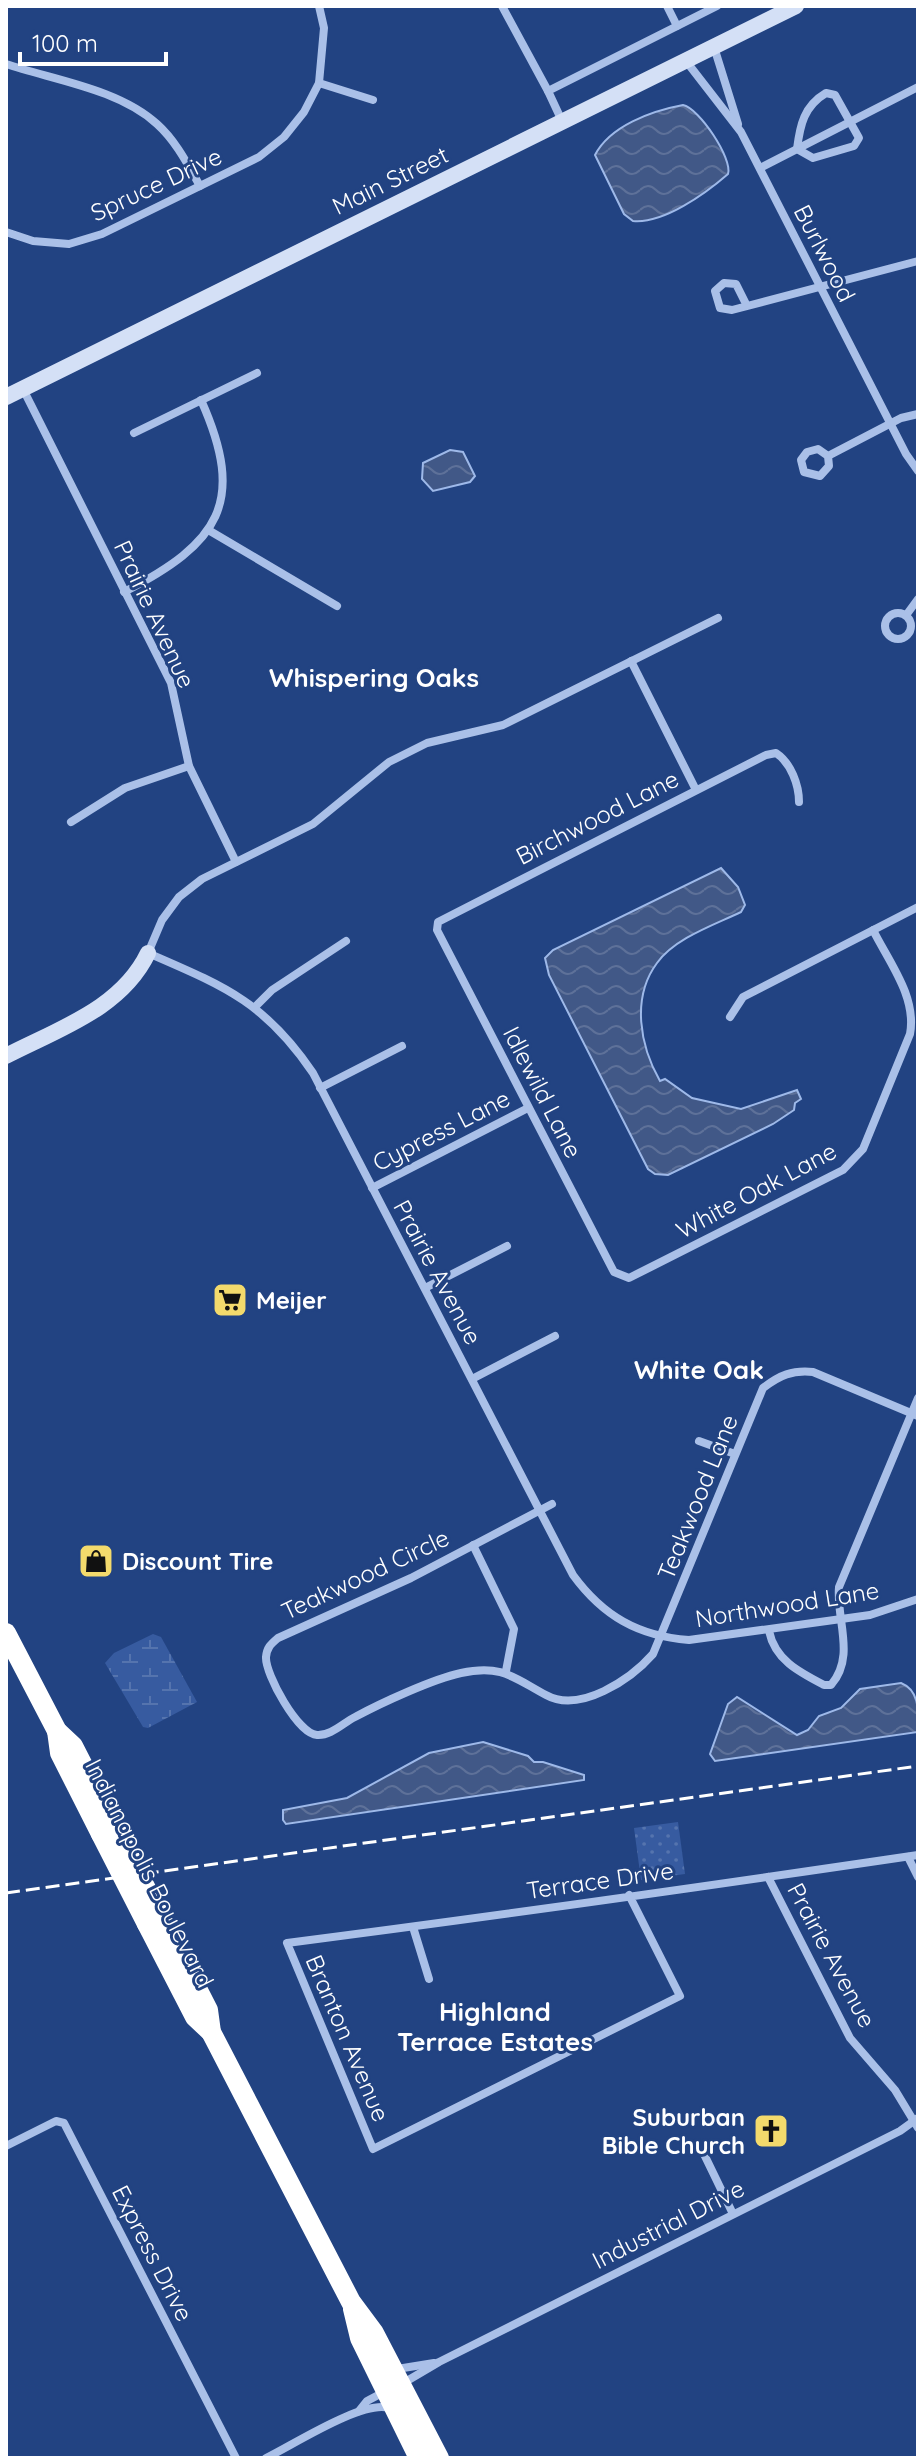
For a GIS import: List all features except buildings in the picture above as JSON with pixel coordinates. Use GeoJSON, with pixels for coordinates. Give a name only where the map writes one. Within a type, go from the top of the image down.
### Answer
{"type":"FeatureCollection","features":[{"type":"Feature","properties":{"kind":"highway","name":"Indianapolis Boulevard"},"geometry":{"type":"LineString","coordinates":[[6,1633],[57,1731],[60,1753],[108,1830],[154,1921],[195,2017],[211,2032],[351,2302],[360,2338],[393,2381],[439,2458]]}},
{"type":"Feature","properties":{"kind":"highway","name":"Indianapolis Boulevard"},"geometry":{"type":"LineString","coordinates":[[393,2381],[395,2411],[419,2458]]}},
{"type":"Feature","properties":{"kind":"street"},"geometry":{"type":"LineString","coordinates":[[319,6],[324,28],[319,83],[373,100]]}},
{"type":"Feature","properties":{"kind":"street"},"geometry":{"type":"LineString","coordinates":[[502,6],[562,121]]}},
{"type":"Feature","properties":{"kind":"street"},"geometry":{"type":"LineString","coordinates":[[667,6],[677,26]]}},
{"type":"Feature","properties":{"kind":"street"},"geometry":{"type":"LineString","coordinates":[[548,91],[717,6]]}},
{"type":"Feature","properties":{"kind":"street","name":"Main Street"},"geometry":{"type":"LineString","coordinates":[[6,397],[796,6]]}},
{"type":"Feature","properties":{"kind":"street"},"geometry":{"type":"LineString","coordinates":[[714,47],[741,132]]}},
{"type":"Feature","properties":{"kind":"street","name":"Burlwood"},"geometry":{"type":"LineString","coordinates":[[686,61],[741,132],[890,424],[918,471]]}},
{"type":"Feature","properties":{"kind":"street"},"geometry":{"type":"LineString","coordinates":[[6,64],[127,103],[157,124],[180,152],[200,186]]}},
{"type":"Feature","properties":{"kind":"street","name":"Spruce Drive"},"geometry":{"type":"LineString","coordinates":[[6,232],[33,241],[69,244],[102,234],[259,157],[284,137],[304,112],[319,83]]}},
{"type":"Feature","properties":{"kind":"street"},"geometry":{"type":"LineString","coordinates":[[760,168],[918,87]]}},
{"type":"Feature","properties":{"kind":"street"},"geometry":{"type":"LineString","coordinates":[[826,93],[835,95],[859,138],[854,146],[813,158],[797,149],[800,120],[817,98],[826,93]]}},
{"type":"Feature","properties":{"kind":"street"},"geometry":{"type":"LineString","coordinates":[[747,306],[918,261]]}},
{"type":"Feature","properties":{"kind":"street"},"geometry":{"type":"LineString","coordinates":[[134,433],[257,373]]}},
{"type":"Feature","properties":{"kind":"street","name":"Prairie Avenue"},"geometry":{"type":"LineString","coordinates":[[23,389],[171,683],[189,766],[236,862]]}},
{"type":"Feature","properties":{"kind":"street"},"geometry":{"type":"LineString","coordinates":[[124,592],[189,553],[210,531],[221,498],[224,464],[201,400]]}},
{"type":"Feature","properties":{"kind":"street"},"geometry":{"type":"LineString","coordinates":[[828,456],[890,424],[918,414]]}},
{"type":"Feature","properties":{"kind":"street"},"geometry":{"type":"LineString","coordinates":[[210,531],[337,606]]}},
{"type":"Feature","properties":{"kind":"street"},"geometry":{"type":"LineString","coordinates":[[907,614],[918,599]]}},
{"type":"Feature","properties":{"kind":"street"},"geometry":{"type":"LineString","coordinates":[[6,1056],[103,1006],[125,990],[148,953],[162,920],[179,897],[202,879],[313,824],[389,762],[427,743],[503,725],[718,618]]}},
{"type":"Feature","properties":{"kind":"street"},"geometry":{"type":"LineString","coordinates":[[631,661],[696,790]]}},
{"type":"Feature","properties":{"kind":"street","name":"Birchwood Lane"},"geometry":{"type":"LineString","coordinates":[[438,922],[696,790],[776,753],[784,758],[799,789],[799,802]]}},
{"type":"Feature","properties":{"kind":"street"},"geometry":{"type":"LineString","coordinates":[[71,822],[125,788],[189,766]]}},
{"type":"Feature","properties":{"kind":"street"},"geometry":{"type":"LineString","coordinates":[[730,1017],[743,997],[918,907]]}},
{"type":"Feature","properties":{"kind":"street","name":"Idlewild Lane"},"geometry":{"type":"LineString","coordinates":[[438,922],[437,930],[528,1108],[614,1272],[621,1277]]}},
{"type":"Feature","properties":{"kind":"street","name":"White Oak Lane"},"geometry":{"type":"LineString","coordinates":[[621,1277],[629,1278],[843,1170],[854,1161],[869,1134],[910,1034],[913,1018],[909,1001],[873,930]]}},
{"type":"Feature","properties":{"kind":"street"},"geometry":{"type":"LineString","coordinates":[[255,1007],[272,990],[346,941]]}},
{"type":"Feature","properties":{"kind":"street","name":"Prairie Avenue"},"geometry":{"type":"LineString","coordinates":[[148,953],[229,989],[255,1007],[292,1042],[320,1088],[573,1575],[587,1595],[633,1629],[661,1638]]}},
{"type":"Feature","properties":{"kind":"street"},"geometry":{"type":"LineString","coordinates":[[320,1088],[402,1046]]}},
{"type":"Feature","properties":{"kind":"street","name":"Cypress Lane"},"geometry":{"type":"LineString","coordinates":[[372,1188],[528,1108]]}},
{"type":"Feature","properties":{"kind":"street"},"geometry":{"type":"LineString","coordinates":[[425,1288],[507,1246]]}},
{"type":"Feature","properties":{"kind":"street"},"geometry":{"type":"LineString","coordinates":[[472,1379],[555,1336]]}},
{"type":"Feature","properties":{"kind":"street","name":"Teakwood Lane"},"geometry":{"type":"LineString","coordinates":[[661,1638],[763,1388],[777,1376],[796,1370],[813,1372],[915,1414]]}},
{"type":"Feature","properties":{"kind":"street"},"geometry":{"type":"LineString","coordinates":[[769,1631],[779,1656],[813,1680],[831,1685],[838,1677],[845,1645],[839,1587],[915,1414],[918,1398]]}},
{"type":"Feature","properties":{"kind":"street"},"geometry":{"type":"LineString","coordinates":[[699,1441],[735,1454]]}},
{"type":"Feature","properties":{"kind":"street","name":"Teakwood Circle"},"geometry":{"type":"LineString","coordinates":[[506,1671],[460,1673],[318,1735],[305,1732],[296,1723],[266,1661],[268,1647],[278,1638],[411,1578],[552,1504]]}},
{"type":"Feature","properties":{"kind":"street"},"geometry":{"type":"LineString","coordinates":[[473,1545],[514,1629],[506,1671],[556,1699],[584,1698],[640,1669],[661,1638]]}},
{"type":"Feature","properties":{"kind":"street","name":"Northwood Lane"},"geometry":{"type":"LineString","coordinates":[[661,1638],[689,1640],[769,1631],[870,1615],[918,1599]]}},
{"type":"Feature","properties":{"kind":"street","name":"Terrace Drive"},"geometry":{"type":"LineString","coordinates":[[287,1943],[918,1855]]}},
{"type":"Feature","properties":{"kind":"street"},"geometry":{"type":"LineString","coordinates":[[908,1857],[918,1877]]}},
{"type":"Feature","properties":{"kind":"street","name":"Prairie Avenue"},"geometry":{"type":"LineString","coordinates":[[768,1877],[850,2038],[895,2090],[917,2122]]}},
{"type":"Feature","properties":{"kind":"street","name":"Branton Avenue"},"geometry":{"type":"LineString","coordinates":[[287,1943],[373,2149],[680,1996],[629,1895]]}},
{"type":"Feature","properties":{"kind":"street"},"geometry":{"type":"LineString","coordinates":[[413,1927],[429,1979]]}},
{"type":"Feature","properties":{"kind":"street","name":"Express Drive"},"geometry":{"type":"LineString","coordinates":[[6,2146],[56,2121],[64,2123],[236,2458]]}},
{"type":"Feature","properties":{"kind":"street","name":"Industrial Drive"},"geometry":{"type":"LineString","coordinates":[[393,2381],[439,2362],[917,2122]]}},
{"type":"Feature","properties":{"kind":"street"},"geometry":{"type":"LineString","coordinates":[[702,2150],[733,2214]]}},
{"type":"Feature","properties":{"kind":"street","name":"Industrial Drive"},"geometry":{"type":"LineString","coordinates":[[359,2411],[367,2401],[410,2370],[439,2362]]}},
{"type":"Feature","properties":{"kind":"street","name":"Industrial Drive"},"geometry":{"type":"LineString","coordinates":[[266,2458],[359,2411],[379,2406],[395,2411]]}},
{"type":"Feature","properties":{"kind":"green space"},"geometry":{"type":"Polygon","coordinates":[[[153,1634],[161,1637],[197,1702],[148,1728],[143,1727],[105,1663],[114,1653],[153,1634]]]}},
{"type":"Feature","properties":{"kind":"green space"},"geometry":{"type":"Polygon","coordinates":[[[678,1822],[685,1874],[641,1880],[634,1828],[678,1822]]]}},
{"type":"Feature","properties":{"kind":"water"},"geometry":{"type":"Polygon","coordinates":[[[683,105],[706,124],[725,157],[728,174],[670,213],[645,221],[633,221],[624,214],[595,155],[611,136],[633,121],[683,105]]]}},
{"type":"Feature","properties":{"kind":"water"},"geometry":{"type":"Polygon","coordinates":[[[450,450],[463,452],[475,476],[470,482],[433,491],[422,479],[423,463],[450,450]]]}},
{"type":"Feature","properties":{"kind":"water"},"geometry":{"type":"Polygon","coordinates":[[[721,868],[738,887],[745,905],[741,912],[684,939],[657,963],[649,977],[641,1006],[647,1053],[660,1081],[665,1079],[692,1098],[741,1109],[797,1090],[801,1099],[795,1103],[794,1110],[773,1124],[668,1175],[655,1174],[648,1169],[549,975],[545,958],[553,950],[721,868]]]}},
{"type":"Feature","properties":{"kind":"water"},"geometry":{"type":"Polygon","coordinates":[[[901,1683],[915,1697],[918,1732],[715,1761],[710,1754],[728,1704],[737,1697],[797,1735],[808,1730],[819,1716],[841,1708],[860,1689],[901,1683]]]}},
{"type":"Feature","properties":{"kind":"water"},"geometry":{"type":"Polygon","coordinates":[[[483,1742],[528,1756],[534,1762],[584,1775],[584,1780],[286,1824],[283,1820],[283,1810],[347,1798],[429,1753],[483,1742]]]}},
{"type":"Feature","properties":{"kind":"railway"},"geometry":{"type":"LineString","coordinates":[[6,1893],[918,1766]]}},
{"type":"Feature","properties":{"kind":"place","name":"Meijer"},"geometry":{"type":"Point","coordinates":[230,1300]}},
{"type":"Feature","properties":{"kind":"place","name":"Discount Tire"},"geometry":{"type":"Point","coordinates":[96,1561]}},
{"type":"Feature","properties":{"kind":"place","name":"Suburban Bible Church"},"geometry":{"type":"Point","coordinates":[771,2131]}},
{"type":"Feature","properties":{"kind":"district","name":"Whispering Oaks"},"geometry":{"type":"Point","coordinates":[374,677]}},
{"type":"Feature","properties":{"kind":"district","name":"White Oak"},"geometry":{"type":"Point","coordinates":[699,1369]}},
{"type":"Feature","properties":{"kind":"district","name":"Highland Terrace Estates"},"geometry":{"type":"Point","coordinates":[495,2026]}}]}
